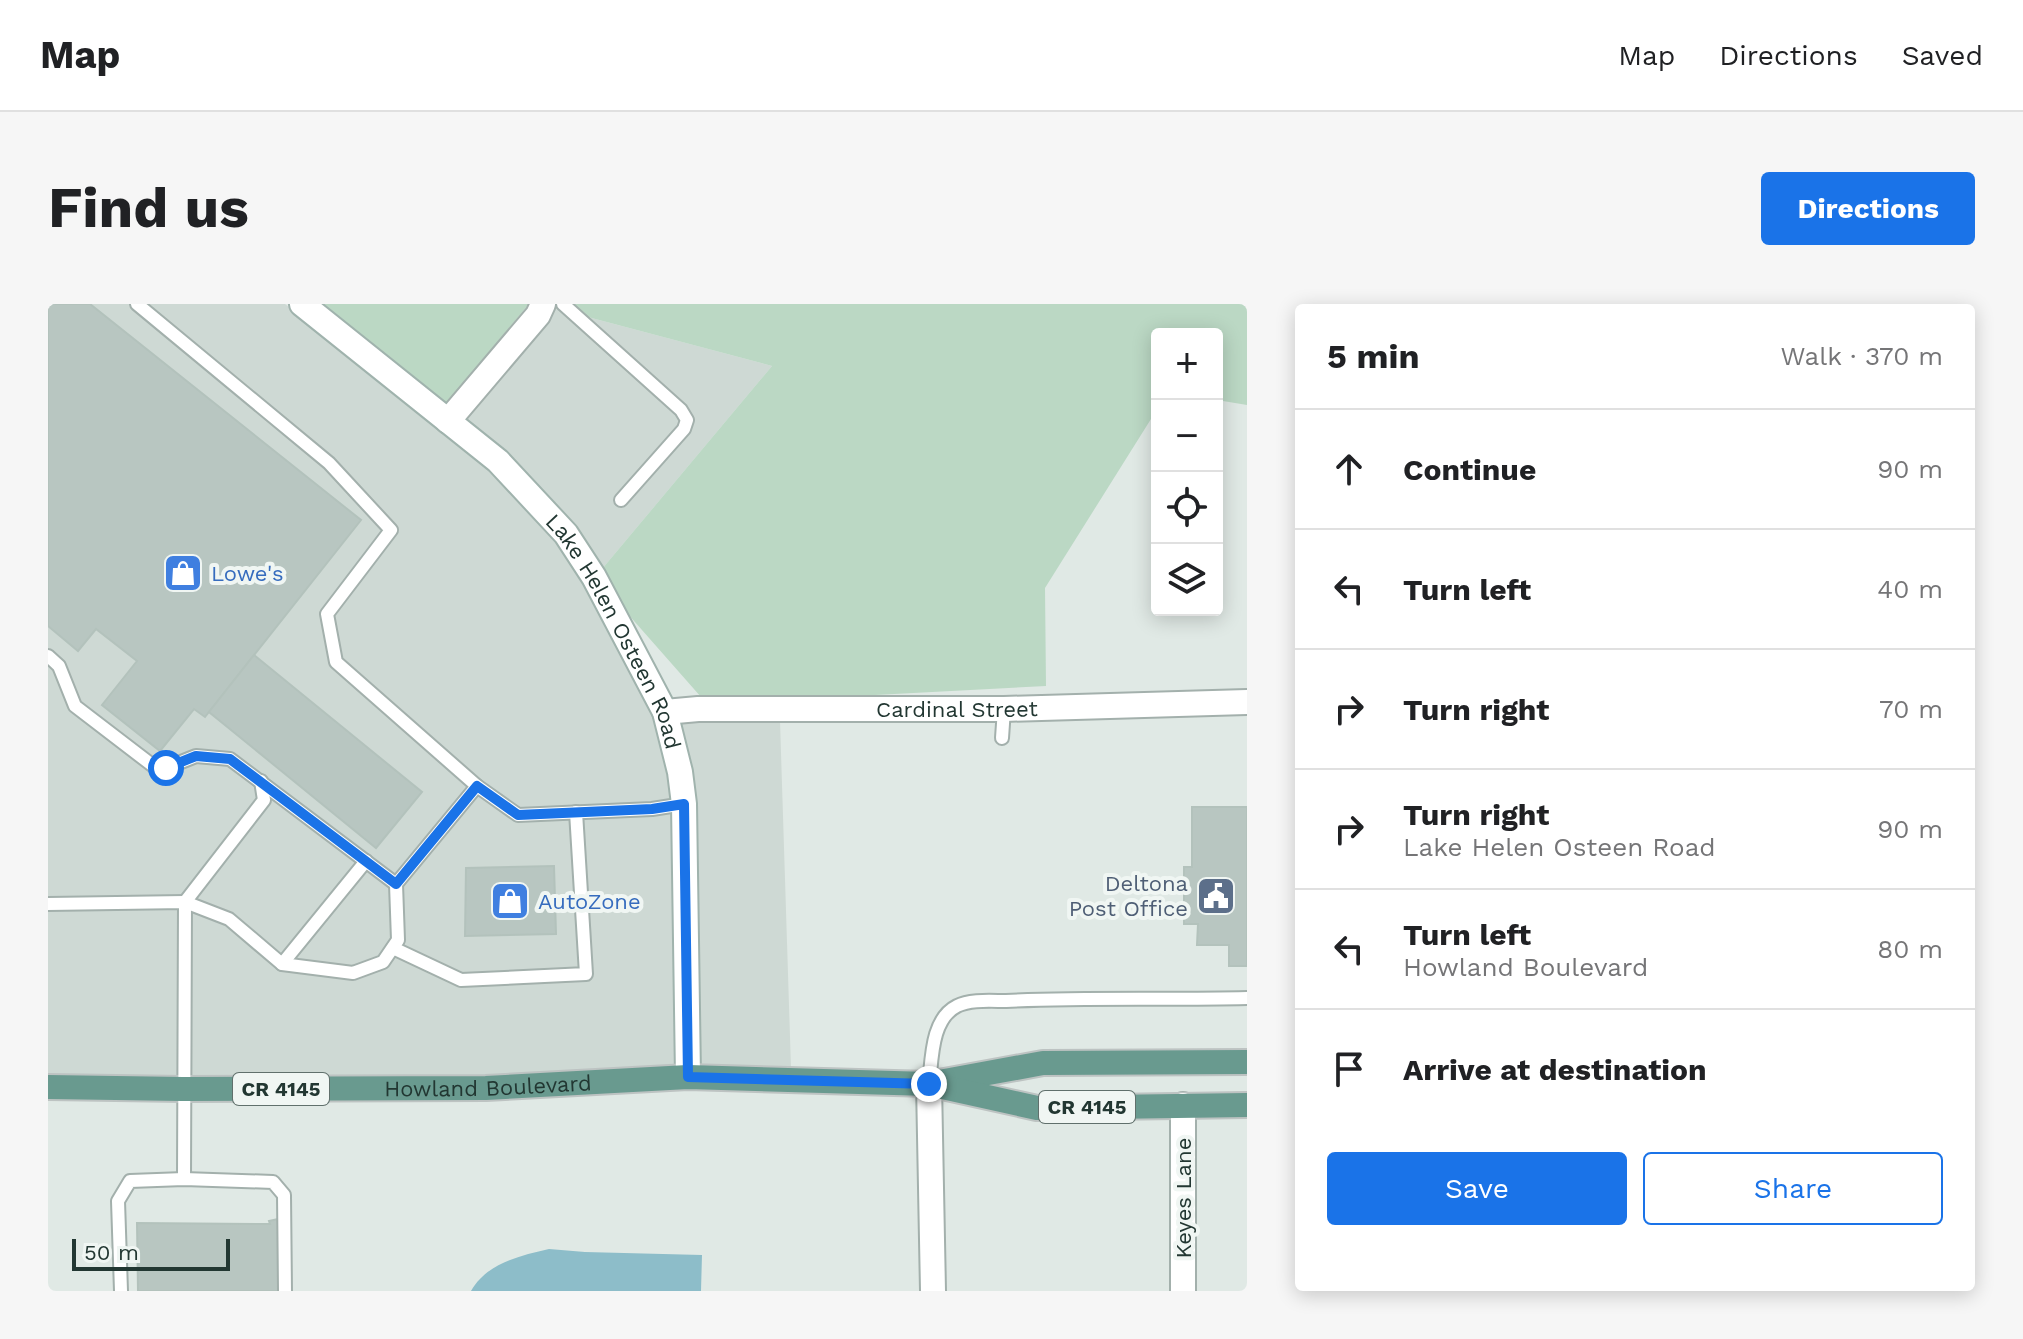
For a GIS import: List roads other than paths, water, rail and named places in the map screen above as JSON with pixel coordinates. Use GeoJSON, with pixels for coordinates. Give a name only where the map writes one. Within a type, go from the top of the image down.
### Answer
{"type":"FeatureCollection","features":[{"type":"Feature","properties":{"kind":"main road","name":"Howland Boulevard"},"geometry":{"type":"LineString","coordinates":[[929,1084],[1043,1063],[1247,1062]]}},
{"type":"Feature","properties":{"kind":"main road","name":"Howland Boulevard"},"geometry":{"type":"LineString","coordinates":[[48,1087],[486,1088],[688,1077],[929,1084],[1037,1108],[1183,1105],[1241,1100]]}},
{"type":"Feature","properties":{"kind":"street","name":"Lake Helen Osteen Road"},"geometry":{"type":"LineString","coordinates":[[302,304],[498,461],[566,534],[594,577],[665,712],[680,772],[684,804],[688,1077]]}},
{"type":"Feature","properties":{"kind":"street"},"geometry":{"type":"LineString","coordinates":[[448,421],[538,315],[543,304]]}},
{"type":"Feature","properties":{"kind":"street","name":"Cardinal Street"},"geometry":{"type":"LineString","coordinates":[[665,712],[698,709],[1004,709],[1247,702]]}},
{"type":"Feature","properties":{"kind":"street"},"geometry":{"type":"LineString","coordinates":[[929,1084],[933,1291]]}},
{"type":"Feature","properties":{"kind":"street","name":"Keyes Lane"},"geometry":{"type":"LineString","coordinates":[[1183,1105],[1183,1291]]}},
{"type":"Feature","properties":{"kind":"lane"},"geometry":{"type":"LineString","coordinates":[[137,304],[329,463],[391,530],[327,614],[336,662],[477,786],[518,815],[652,809],[684,804]]}},
{"type":"Feature","properties":{"kind":"lane"},"geometry":{"type":"LineString","coordinates":[[563,304],[681,410],[687,420],[684,429],[621,500]]}},
{"type":"Feature","properties":{"kind":"lane"},"geometry":{"type":"LineString","coordinates":[[48,656],[59,666],[75,706],[152,765],[166,768],[196,756],[230,759],[396,884]]}},
{"type":"Feature","properties":{"kind":"lane"},"geometry":{"type":"LineString","coordinates":[[1002,738],[1004,709]]}},
{"type":"Feature","properties":{"kind":"lane"},"geometry":{"type":"LineString","coordinates":[[184,1179],[185,902],[264,800],[261,781]]}},
{"type":"Feature","properties":{"kind":"lane"},"geometry":{"type":"LineString","coordinates":[[48,904],[185,902],[229,919],[282,964],[353,973],[383,962],[393,948],[398,940],[396,884],[477,786]]}},
{"type":"Feature","properties":{"kind":"lane"},"geometry":{"type":"LineString","coordinates":[[393,948],[461,980],[586,974],[576,812]]}},
{"type":"Feature","properties":{"kind":"lane"},"geometry":{"type":"LineString","coordinates":[[282,964],[366,861]]}},
{"type":"Feature","properties":{"kind":"lane"},"geometry":{"type":"LineString","coordinates":[[929,1084],[935,1036],[956,1006],[1046,999],[1247,998]]}},
{"type":"Feature","properties":{"kind":"lane"},"geometry":{"type":"LineString","coordinates":[[121,1291],[118,1201],[130,1181],[184,1179],[273,1182],[284,1195],[285,1291]]}},
{"type":"Feature","properties":{"kind":"water"},"geometry":{"type":"Polygon","coordinates":[[[549,1249],[702,1255],[701,1291],[471,1291],[495,1267],[549,1249]]]}},
{"type":"Feature","properties":{"kind":"place","name":"Lowe's"},"geometry":{"type":"Point","coordinates":[183,573]}},
{"type":"Feature","properties":{"kind":"place","name":"Deltona Post Office"},"geometry":{"type":"Point","coordinates":[1216,896]}},
{"type":"Feature","properties":{"kind":"place","name":"AutoZone"},"geometry":{"type":"Point","coordinates":[510,901]}}]}
